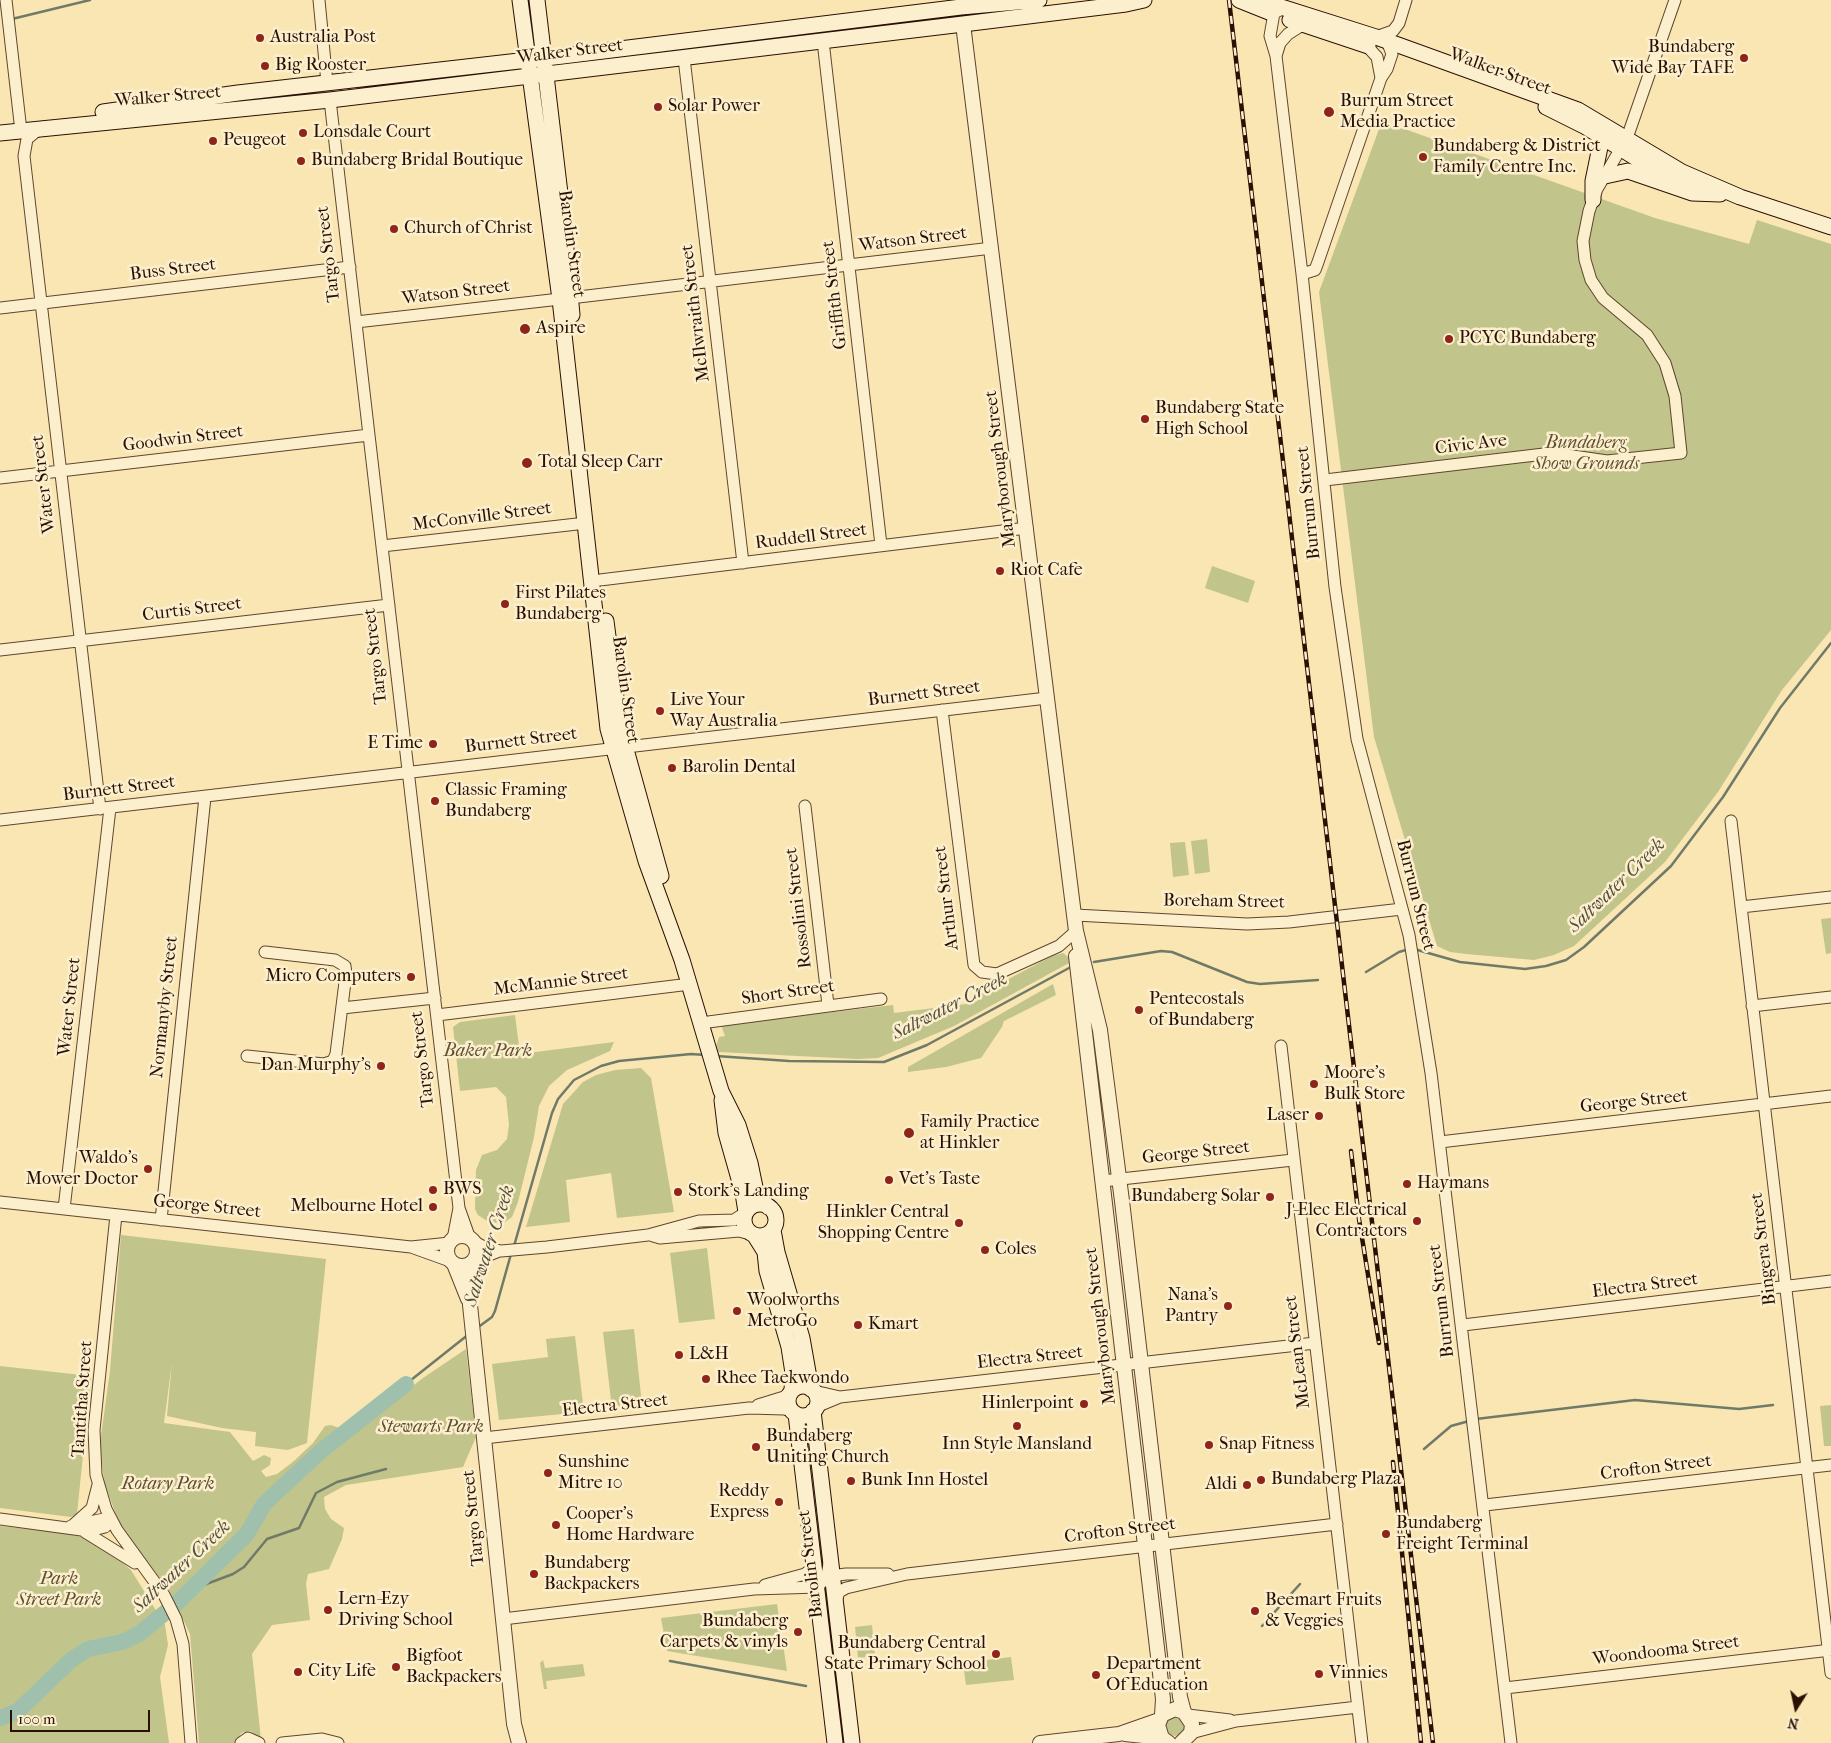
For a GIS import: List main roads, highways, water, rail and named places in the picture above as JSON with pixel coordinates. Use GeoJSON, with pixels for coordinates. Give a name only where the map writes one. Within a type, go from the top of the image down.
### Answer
{"type":"FeatureCollection","features":[{"type":"Feature","properties":{"kind":"main road","name":"Barolin Street"},"geometry":{"type":"LineString","coordinates":[[520,0],[529,76],[565,299],[619,747]]}},
{"type":"Feature","properties":{"kind":"main road","name":"Barolin Street"},"geometry":{"type":"LineString","coordinates":[[537,0],[564,227],[565,299],[601,672],[619,747],[661,876],[682,960],[715,1072],[721,1091],[738,1125],[750,1163],[756,1192],[768,1207]]}},
{"type":"Feature","properties":{"kind":"main road","name":"Walker Street"},"geometry":{"type":"LineString","coordinates":[[0,133],[20,126],[260,91],[527,60],[960,4],[1039,0]]}},
{"type":"Feature","properties":{"kind":"main road","name":"Walker Street"},"geometry":{"type":"LineString","coordinates":[[0,124],[39,128],[330,100],[1126,4],[1144,0]]}},
{"type":"Feature","properties":{"kind":"main road","name":"Walker Street"},"geometry":{"type":"LineString","coordinates":[[1238,0],[1279,10],[1380,44],[1555,111],[1599,135],[1624,143],[1682,172],[1740,197],[1831,227]]}},
{"type":"Feature","properties":{"kind":"main road","name":"Walker Street"},"geometry":{"type":"LineString","coordinates":[[1259,0],[1306,25],[1380,44],[1408,48],[1578,110],[1624,143],[1662,174],[1720,194],[1740,197]]}},
{"type":"Feature","properties":{"kind":"main road"},"geometry":{"type":"LineString","coordinates":[[327,83],[340,90],[376,87],[406,91]]}},
{"type":"Feature","properties":{"kind":"main road"},"geometry":{"type":"LineString","coordinates":[[260,91],[282,96],[318,93],[330,100]]}},
{"type":"Feature","properties":{"kind":"main road"},"geometry":{"type":"LineString","coordinates":[[1593,200],[1593,181],[1600,147],[1599,135]]}},
{"type":"Feature","properties":{"kind":"main road"},"geometry":{"type":"LineString","coordinates":[[1605,176],[1628,171],[1692,193],[1720,194]]}},
{"type":"Feature","properties":{"kind":"main road","name":"Barolin Street"},"geometry":{"type":"LineString","coordinates":[[721,1091],[726,1133],[744,1193],[745,1213]]}},
{"type":"Feature","properties":{"kind":"main road"},"geometry":{"type":"LineString","coordinates":[[753,1206],[768,1207],[775,1216],[773,1230],[777,1252],[802,1338],[813,1390],[817,1399],[815,1409],[805,1415],[794,1413],[788,1402],[793,1373],[789,1347],[769,1277],[765,1252],[760,1241],[744,1222],[745,1213],[753,1206]]}},
{"type":"Feature","properties":{"kind":"main road"},"geometry":{"type":"LineString","coordinates":[[753,1235],[765,1236],[773,1230]]}},
{"type":"Feature","properties":{"kind":"main road"},"geometry":{"type":"LineString","coordinates":[[791,1391],[800,1386],[813,1390]]}},
{"type":"Feature","properties":{"kind":"main road","name":"Barolin Street"},"geometry":{"type":"LineString","coordinates":[[815,1409],[830,1569],[827,1605],[835,1743]]}},
{"type":"Feature","properties":{"kind":"main road","name":"Barolin Street"},"geometry":{"type":"LineString","coordinates":[[794,1413],[818,1587],[827,1605],[852,1743]]}},
{"type":"Feature","properties":{"kind":"waterway"},"geometry":{"type":"LineString","coordinates":[[12,19],[90,0]]}},
{"type":"Feature","properties":{"kind":"waterway","name":"Saltwater Creek"},"geometry":{"type":"LineString","coordinates":[[1414,949],[1460,962],[1525,969],[1546,966],[1566,960],[1584,947],[1671,866],[1723,797],[1780,708],[1831,643]]}},
{"type":"Feature","properties":{"kind":"waterway","name":"Saltwater Creek"},"geometry":{"type":"LineString","coordinates":[[1366,972],[1399,952],[1409,949]]}},
{"type":"Feature","properties":{"kind":"waterway","name":"Saltwater Creek"},"geometry":{"type":"LineString","coordinates":[[1094,962],[1161,951],[1172,952],[1247,982],[1260,984],[1318,980]]}},
{"type":"Feature","properties":{"kind":"waterway","name":"Saltwater Creek"},"geometry":{"type":"LineString","coordinates":[[716,1056],[789,1061],[884,1062],[927,1045],[1069,968]]}},
{"type":"Feature","properties":{"kind":"waterway","name":"Saltwater Creek"},"geometry":{"type":"LineString","coordinates":[[514,1246],[552,1113],[558,1099],[574,1080],[601,1066],[619,1061],[691,1054],[706,1055]]}},
{"type":"Feature","properties":{"kind":"waterway","name":"Saltwater Creek"},"geometry":{"type":"LineString","coordinates":[[477,1328],[492,1317],[495,1311],[511,1254]]}},
{"type":"Feature","properties":{"kind":"waterway","name":"Saltwater Creek"},"geometry":{"type":"LineString","coordinates":[[406,1384],[469,1334]]}},
{"type":"Feature","properties":{"kind":"waterway","name":"Saltwater Creek"},"geometry":{"type":"LineString","coordinates":[[0,1718],[18,1711],[71,1660],[88,1649],[122,1642],[139,1634],[177,1603],[247,1534],[264,1504],[321,1451],[406,1384]]}},
{"type":"Feature","properties":{"kind":"waterway"},"geometry":{"type":"LineString","coordinates":[[1476,1419],[1635,1400],[1739,1409],[1773,1405]]}},
{"type":"Feature","properties":{"kind":"waterway"},"geometry":{"type":"LineString","coordinates":[[1424,1449],[1451,1426],[1469,1421]]}},
{"type":"Feature","properties":{"kind":"waterway"},"geometry":{"type":"LineString","coordinates":[[193,1589],[233,1574],[244,1567],[267,1539],[299,1528],[316,1493],[337,1482],[386,1469]]}},
{"type":"Feature","properties":{"kind":"waterway"},"geometry":{"type":"LineString","coordinates":[[1262,1626],[1300,1584]]}},
{"type":"Feature","properties":{"kind":"waterway"},"geometry":{"type":"LineString","coordinates":[[670,1661],[806,1686]]}},
{"type":"Feature","properties":{"kind":"railway"},"geometry":{"type":"LineString","coordinates":[[1229,0],[1433,1743]]}},
{"type":"Feature","properties":{"kind":"railway"},"geometry":{"type":"LineString","coordinates":[[1351,1151],[1359,1219],[1379,1343]]}},
{"type":"Feature","properties":{"kind":"railway"},"geometry":{"type":"LineString","coordinates":[[1393,1462],[1421,1743]]}},
{"type":"Feature","properties":{"kind":"place","name":"Australia Post"},"geometry":{"type":"Point","coordinates":[260,38]}},
{"type":"Feature","properties":{"kind":"place","name":"Bundaberg Wide Bay TAFE"},"geometry":{"type":"Point","coordinates":[1744,58]}},
{"type":"Feature","properties":{"kind":"place","name":"Big Rooster"},"geometry":{"type":"Point","coordinates":[265,66]}},
{"type":"Feature","properties":{"kind":"place","name":"Solar Power"},"geometry":{"type":"Point","coordinates":[658,107]}},
{"type":"Feature","properties":{"kind":"place","name":"Burrum Street Media Practice"},"geometry":{"type":"Point","coordinates":[1329,112]}},
{"type":"Feature","properties":{"kind":"place","name":"Lonsdale Court"},"geometry":{"type":"Point","coordinates":[303,133]}},
{"type":"Feature","properties":{"kind":"place","name":"Peugeot"},"geometry":{"type":"Point","coordinates":[213,141]}},
{"type":"Feature","properties":{"kind":"place","name":"Bundaberg & District Family Centre Inc."},"geometry":{"type":"Point","coordinates":[1423,157]}},
{"type":"Feature","properties":{"kind":"place","name":"Bundaberg Bridal Boutique"},"geometry":{"type":"Point","coordinates":[301,161]}},
{"type":"Feature","properties":{"kind":"place","name":"Church of Christ"},"geometry":{"type":"Point","coordinates":[394,229]}},
{"type":"Feature","properties":{"kind":"place","name":"Aspire"},"geometry":{"type":"Point","coordinates":[525,329]}},
{"type":"Feature","properties":{"kind":"place","name":"PCYC Bundaberg"},"geometry":{"type":"Point","coordinates":[1449,339]}},
{"type":"Feature","properties":{"kind":"place","name":"Bundaberg State High School"},"geometry":{"type":"Point","coordinates":[1145,419]}},
{"type":"Feature","properties":{"kind":"place","name":"Total Sleep Carr"},"geometry":{"type":"Point","coordinates":[527,463]}},
{"type":"Feature","properties":{"kind":"place","name":"Riot Cafe"},"geometry":{"type":"Point","coordinates":[1000,571]}},
{"type":"Feature","properties":{"kind":"place","name":"First Pilates Bundaberg"},"geometry":{"type":"Point","coordinates":[505,604]}},
{"type":"Feature","properties":{"kind":"place","name":"Live Your Way Australia"},"geometry":{"type":"Point","coordinates":[660,711]}},
{"type":"Feature","properties":{"kind":"place","name":"E Time"},"geometry":{"type":"Point","coordinates":[433,744]}},
{"type":"Feature","properties":{"kind":"place","name":"Barolin Dental"},"geometry":{"type":"Point","coordinates":[672,768]}},
{"type":"Feature","properties":{"kind":"place","name":"Classic Framing Bundaberg"},"geometry":{"type":"Point","coordinates":[435,801]}},
{"type":"Feature","properties":{"kind":"place","name":"Micro Computers"},"geometry":{"type":"Point","coordinates":[411,977]}},
{"type":"Feature","properties":{"kind":"place","name":"Pentecostals of Bundaberg"},"geometry":{"type":"Point","coordinates":[1139,1010]}},
{"type":"Feature","properties":{"kind":"place","name":"Dan Murphy's"},"geometry":{"type":"Point","coordinates":[381,1066]}},
{"type":"Feature","properties":{"kind":"place","name":"Moore's Bulk Store"},"geometry":{"type":"Point","coordinates":[1314,1084]}},
{"type":"Feature","properties":{"kind":"place","name":"Laser"},"geometry":{"type":"Point","coordinates":[1319,1116]}},
{"type":"Feature","properties":{"kind":"place","name":"Family Practice at Hinkler"},"geometry":{"type":"Point","coordinates":[909,1133]}},
{"type":"Feature","properties":{"kind":"place","name":"Waldo's Mower Doctor"},"geometry":{"type":"Point","coordinates":[148,1169]}},
{"type":"Feature","properties":{"kind":"place","name":"Vet's Taste"},"geometry":{"type":"Point","coordinates":[889,1180]}},
{"type":"Feature","properties":{"kind":"place","name":"Haymans"},"geometry":{"type":"Point","coordinates":[1407,1184]}},
{"type":"Feature","properties":{"kind":"place","name":"BWS"},"geometry":{"type":"Point","coordinates":[433,1190]}},
{"type":"Feature","properties":{"kind":"place","name":"Stork's Landing"},"geometry":{"type":"Point","coordinates":[678,1192]}},
{"type":"Feature","properties":{"kind":"place","name":"Bundaberg Solar"},"geometry":{"type":"Point","coordinates":[1270,1197]}},
{"type":"Feature","properties":{"kind":"place","name":"Melbourne Hotel"},"geometry":{"type":"Point","coordinates":[433,1207]}},
{"type":"Feature","properties":{"kind":"place","name":"J-Elec Electrical Contractors"},"geometry":{"type":"Point","coordinates":[1417,1221]}},
{"type":"Feature","properties":{"kind":"place","name":"Hinkler Central Shopping Centre"},"geometry":{"type":"Point","coordinates":[959,1223]}},
{"type":"Feature","properties":{"kind":"place","name":"Coles"},"geometry":{"type":"Point","coordinates":[985,1250]}},
{"type":"Feature","properties":{"kind":"place","name":"Nana's Pantry"},"geometry":{"type":"Point","coordinates":[1228,1306]}},
{"type":"Feature","properties":{"kind":"place","name":"Woolworths MetroGo"},"geometry":{"type":"Point","coordinates":[737,1311]}},
{"type":"Feature","properties":{"kind":"place","name":"Kmart"},"geometry":{"type":"Point","coordinates":[858,1325]}},
{"type":"Feature","properties":{"kind":"place","name":"L&H"},"geometry":{"type":"Point","coordinates":[679,1355]}},
{"type":"Feature","properties":{"kind":"place","name":"Rhee Taekwondo"},"geometry":{"type":"Point","coordinates":[706,1379]}},
{"type":"Feature","properties":{"kind":"place","name":"Hinlerpoint"},"geometry":{"type":"Point","coordinates":[1084,1404]}},
{"type":"Feature","properties":{"kind":"place","name":"Inn Style Mansland"},"geometry":{"type":"Point","coordinates":[1017,1426]}},
{"type":"Feature","properties":{"kind":"place","name":"Snap Fitness"},"geometry":{"type":"Point","coordinates":[1209,1445]}},
{"type":"Feature","properties":{"kind":"place","name":"Bundaberg Uniting Church"},"geometry":{"type":"Point","coordinates":[756,1447]}},
{"type":"Feature","properties":{"kind":"place","name":"Sunshine Mitre 10"},"geometry":{"type":"Point","coordinates":[548,1473]}},
{"type":"Feature","properties":{"kind":"place","name":"Bundaberg Plaza"},"geometry":{"type":"Point","coordinates":[1261,1480]}},
{"type":"Feature","properties":{"kind":"place","name":"Bunk Inn Hostel"},"geometry":{"type":"Point","coordinates":[851,1481]}},
{"type":"Feature","properties":{"kind":"place","name":"Aldi"},"geometry":{"type":"Point","coordinates":[1247,1485]}},
{"type":"Feature","properties":{"kind":"place","name":"Reddy Express"},"geometry":{"type":"Point","coordinates":[779,1502]}},
{"type":"Feature","properties":{"kind":"place","name":"Cooper's Home Hardware"},"geometry":{"type":"Point","coordinates":[556,1525]}},
{"type":"Feature","properties":{"kind":"place","name":"Bundaberg Freight Terminal"},"geometry":{"type":"Point","coordinates":[1386,1534]}},
{"type":"Feature","properties":{"kind":"place","name":"Bundaberg Backpackers"},"geometry":{"type":"Point","coordinates":[534,1574]}},
{"type":"Feature","properties":{"kind":"place","name":"Lern-Ezy Driving School"},"geometry":{"type":"Point","coordinates":[328,1610]}},
{"type":"Feature","properties":{"kind":"place","name":"Beemart Fruits & Veggies"},"geometry":{"type":"Point","coordinates":[1255,1611]}},
{"type":"Feature","properties":{"kind":"place","name":"Bundaberg Carpets & vinyls"},"geometry":{"type":"Point","coordinates":[798,1632]}},
{"type":"Feature","properties":{"kind":"place","name":"Bundaberg Central State Primary School"},"geometry":{"type":"Point","coordinates":[996,1654]}},
{"type":"Feature","properties":{"kind":"place","name":"Bigfoot Backpackers"},"geometry":{"type":"Point","coordinates":[396,1667]}},
{"type":"Feature","properties":{"kind":"place","name":"City Life"},"geometry":{"type":"Point","coordinates":[298,1672]}},
{"type":"Feature","properties":{"kind":"place","name":"Vinnies"},"geometry":{"type":"Point","coordinates":[1319,1674]}},
{"type":"Feature","properties":{"kind":"place","name":"Department Of Education"},"geometry":{"type":"Point","coordinates":[1096,1675]}},
{"type":"Feature","properties":{"kind":"park label","name":"Bundaberg Show Grounds"},"geometry":{"type":"Point","coordinates":[1586,454]}},
{"type":"Feature","properties":{"kind":"park label","name":"Baker Park"},"geometry":{"type":"Point","coordinates":[488,1052]}},
{"type":"Feature","properties":{"kind":"park label","name":"Stewarts Park"},"geometry":{"type":"Point","coordinates":[431,1428]}},
{"type":"Feature","properties":{"kind":"park label","name":"Rotary Park"},"geometry":{"type":"Point","coordinates":[168,1485]}},
{"type":"Feature","properties":{"kind":"park label","name":"Park Street Park"},"geometry":{"type":"Point","coordinates":[59,1590]}}]}
